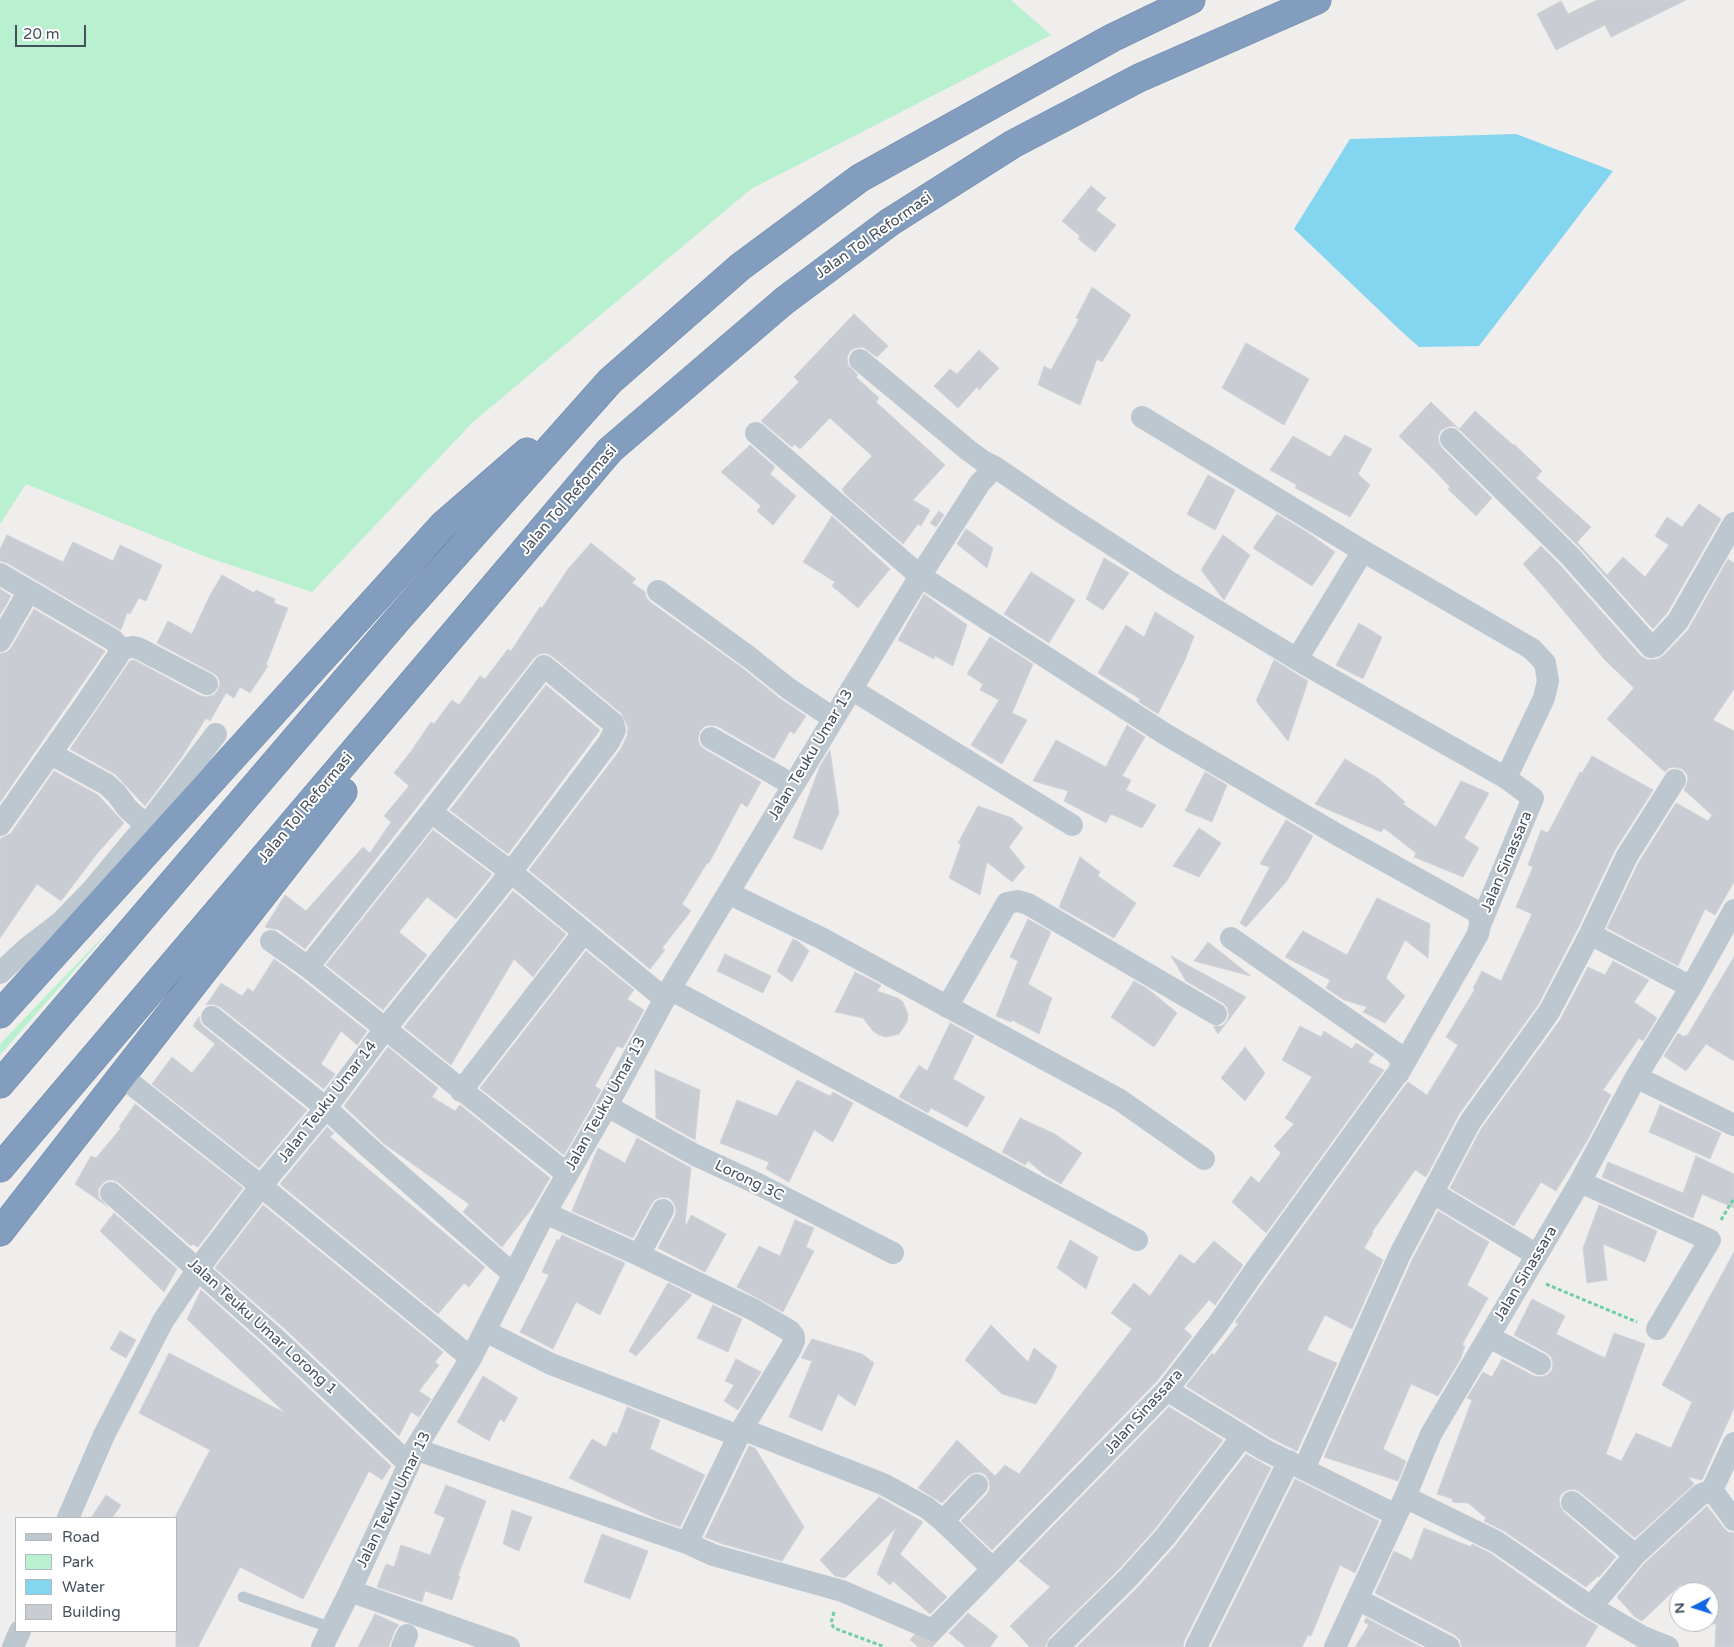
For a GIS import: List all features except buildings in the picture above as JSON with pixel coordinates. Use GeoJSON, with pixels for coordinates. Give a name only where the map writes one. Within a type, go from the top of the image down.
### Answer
{"type":"FeatureCollection","features":[{"type":"Feature","properties":{"kind":"highway"},"geometry":{"type":"LineString","coordinates":[[0,1014],[443,525],[740,267],[860,178],[1112,38],[1191,0]]}},
{"type":"Feature","properties":{"kind":"highway","name":"Jalan Tol Reformasi"},"geometry":{"type":"LineString","coordinates":[[0,1168],[610,450],[784,301],[890,222],[1013,144],[1122,87],[1317,0]]}},
{"type":"Feature","properties":{"kind":"highway"},"geometry":{"type":"LineString","coordinates":[[0,1084],[398,619],[610,381]]}},
{"type":"Feature","properties":{"kind":"highway"},"geometry":{"type":"LineString","coordinates":[[0,1232],[610,450]]}},
{"type":"Feature","properties":{"kind":"street"},"geometry":{"type":"LineString","coordinates":[[860,360],[968,450],[983,461],[995,466],[1061,512],[1171,583],[1297,659],[1506,778],[1544,698],[1548,682],[1545,663],[1532,649],[1363,551],[1142,417]]}},
{"type":"Feature","properties":{"kind":"street"},"geometry":{"type":"LineString","coordinates":[[756,434],[920,576],[1165,734],[1478,918]]}},
{"type":"Feature","properties":{"kind":"street"},"geometry":{"type":"LineString","coordinates":[[1451,439],[1570,556],[1651,647],[1655,646],[1678,621],[1726,556],[1734,523]]}},
{"type":"Feature","properties":{"kind":"street","name":"Jalan Teuku Umar 13"},"geometry":{"type":"LineString","coordinates":[[327,1638],[412,1457],[471,1358],[545,1213],[607,1106],[667,994],[920,576],[980,483],[995,466]]}},
{"type":"Feature","properties":{"kind":"street"},"geometry":{"type":"LineString","coordinates":[[1297,659],[1363,551]]}},
{"type":"Feature","properties":{"kind":"street"},"geometry":{"type":"LineString","coordinates":[[0,574],[113,640],[120,649],[118,656],[0,825]]}},
{"type":"Feature","properties":{"kind":"street"},"geometry":{"type":"LineString","coordinates":[[0,641],[29,591]]}},
{"type":"Feature","properties":{"kind":"street"},"geometry":{"type":"LineString","coordinates":[[658,591],[749,657],[789,689],[833,718]]}},
{"type":"Feature","properties":{"kind":"street"},"geometry":{"type":"LineString","coordinates":[[120,649],[138,648],[206,684]]}},
{"type":"Feature","properties":{"kind":"street","name":"Jalan Teuku Umar 14"},"geometry":{"type":"LineString","coordinates":[[68,1517],[104,1435],[163,1321],[198,1269],[261,1186],[326,1108],[385,1029],[512,872],[609,742],[615,730],[611,720],[544,666],[431,812]]}},
{"type":"Feature","properties":{"kind":"street"},"geometry":{"type":"LineString","coordinates":[[851,689],[1072,824]]}},
{"type":"Feature","properties":{"kind":"street"},"geometry":{"type":"LineString","coordinates":[[0,973],[61,922],[92,890],[146,825],[216,734]]}},
{"type":"Feature","properties":{"kind":"street"},"geometry":{"type":"LineString","coordinates":[[711,738],[793,786]]}},
{"type":"Feature","properties":{"kind":"street"},"geometry":{"type":"LineString","coordinates":[[50,754],[106,784],[116,793],[128,809],[146,825]]}},
{"type":"Feature","properties":{"kind":"street","name":"Jalan Sinassara"},"geometry":{"type":"LineString","coordinates":[[842,1591],[933,1630],[1166,1390],[1218,1324],[1398,1074],[1478,934],[1478,918],[1533,798],[1506,778]]}},
{"type":"Feature","properties":{"kind":"street"},"geometry":{"type":"LineString","coordinates":[[1196,1647],[1297,1465],[1400,1254],[1470,1122],[1549,1012],[1590,934],[1627,856],[1675,780]]}},
{"type":"Feature","properties":{"kind":"street"},"geometry":{"type":"LineString","coordinates":[[308,966],[431,812],[512,872],[584,932],[667,994],[1138,1240]]}},
{"type":"Feature","properties":{"kind":"street"},"geometry":{"type":"LineString","coordinates":[[728,893],[821,938],[1120,1100],[1204,1159]]}},
{"type":"Feature","properties":{"kind":"street"},"geometry":{"type":"LineString","coordinates":[[947,1006],[1007,903],[1018,901],[1028,904],[1216,1014]]}},
{"type":"Feature","properties":{"kind":"street","name":"Jalan Sinassara"},"geometry":{"type":"LineString","coordinates":[[1335,1647],[1431,1434],[1580,1182],[1636,1077],[1732,918]]}},
{"type":"Feature","properties":{"kind":"street"},"geometry":{"type":"LineString","coordinates":[[461,1090],[584,932]]}},
{"type":"Feature","properties":{"kind":"street"},"geometry":{"type":"LineString","coordinates":[[1590,934],[1692,987]]}},
{"type":"Feature","properties":{"kind":"street"},"geometry":{"type":"LineString","coordinates":[[1231,938],[1396,1054],[1401,1064],[1398,1074]]}},
{"type":"Feature","properties":{"kind":"street"},"geometry":{"type":"LineString","coordinates":[[271,941],[308,966],[567,1174]]}},
{"type":"Feature","properties":{"kind":"street"},"geometry":{"type":"LineString","coordinates":[[212,1017],[326,1108],[514,1274]]}},
{"type":"Feature","properties":{"kind":"street"},"geometry":{"type":"LineString","coordinates":[[1636,1077],[1734,1125]]}},
{"type":"Feature","properties":{"kind":"street"},"geometry":{"type":"LineString","coordinates":[[134,1086],[261,1186],[471,1358]]}},
{"type":"Feature","properties":{"kind":"street","name":"Lorong 3C"},"geometry":{"type":"LineString","coordinates":[[607,1106],[695,1155],[756,1183],[893,1252]]}},
{"type":"Feature","properties":{"kind":"street"},"geometry":{"type":"LineString","coordinates":[[1580,1182],[1710,1240],[1657,1329]]}},
{"type":"Feature","properties":{"kind":"street"},"geometry":{"type":"LineString","coordinates":[[1433,1192],[1537,1254]]}},
{"type":"Feature","properties":{"kind":"street","name":"Jalan Teuku Umar Lorong 1"},"geometry":{"type":"LineString","coordinates":[[111,1193],[412,1457]]}},
{"type":"Feature","properties":{"kind":"street"},"geometry":{"type":"LineString","coordinates":[[639,1255],[662,1210]]}},
{"type":"Feature","properties":{"kind":"street"},"geometry":{"type":"LineString","coordinates":[[545,1213],[754,1310],[790,1331],[794,1336],[791,1348],[740,1432],[687,1544]]}},
{"type":"Feature","properties":{"kind":"street"},"geometry":{"type":"LineString","coordinates":[[485,1331],[551,1364],[883,1484],[927,1508],[992,1568]]}},
{"type":"Feature","properties":{"kind":"street"},"geometry":{"type":"LineString","coordinates":[[1488,1337],[1540,1364]]}},
{"type":"Feature","properties":{"kind":"street"},"geometry":{"type":"LineString","coordinates":[[1166,1390],[1242,1437],[1297,1465],[1497,1542],[1591,1607],[1643,1637],[1668,1647]]}},
{"type":"Feature","properties":{"kind":"street"},"geometry":{"type":"LineString","coordinates":[[1058,1647],[1128,1578],[1165,1537],[1242,1437]]}},
{"type":"Feature","properties":{"kind":"street"},"geometry":{"type":"LineString","coordinates":[[1591,1607],[1635,1555],[1700,1495],[1712,1490],[1734,1444]]}},
{"type":"Feature","properties":{"kind":"street"},"geometry":{"type":"LineString","coordinates":[[412,1457],[687,1544],[713,1555],[842,1591]]}},
{"type":"Feature","properties":{"kind":"street"},"geometry":{"type":"LineString","coordinates":[[943,1522],[977,1485]]}},
{"type":"Feature","properties":{"kind":"street"},"geometry":{"type":"LineString","coordinates":[[1712,1490],[1734,1520]]}},
{"type":"Feature","properties":{"kind":"street"},"geometry":{"type":"LineString","coordinates":[[1572,1502],[1635,1555]]}},
{"type":"Feature","properties":{"kind":"street"},"geometry":{"type":"LineString","coordinates":[[350,1591],[508,1647]]}},
{"type":"Feature","properties":{"kind":"street"},"geometry":{"type":"LineString","coordinates":[[1357,1599],[1448,1647]]}},
{"type":"Feature","properties":{"kind":"street"},"geometry":{"type":"LineString","coordinates":[[13,1647],[20,1632]]}},
{"type":"Feature","properties":{"kind":"lane"},"geometry":{"type":"LineString","coordinates":[[243,1597],[327,1638]]}},
{"type":"Feature","properties":{"kind":"path"},"geometry":{"type":"LineString","coordinates":[[1525,1275],[1657,1329]]}},
{"type":"Feature","properties":{"kind":"path"},"geometry":{"type":"LineString","coordinates":[[842,1591],[831,1619],[832,1626],[836,1630],[885,1647]]}},
{"type":"Feature","properties":{"kind":"green space"},"geometry":{"type":"Polygon","coordinates":[[[0,0],[1011,0],[1051,35],[751,189],[473,422],[312,592],[206,557],[26,484],[0,524],[0,0]]]}},
{"type":"Feature","properties":{"kind":"green space"},"geometry":{"type":"Polygon","coordinates":[[[116,923],[0,1055],[0,1044],[116,923]]]}},
{"type":"Feature","properties":{"kind":"water"},"geometry":{"type":"Polygon","coordinates":[[[1516,134],[1613,171],[1479,346],[1419,347],[1294,229],[1350,139],[1516,134]]]}},
{"type":"Feature","properties":{"kind":"tunnel"},"geometry":{"type":"LineString","coordinates":[[918,1647],[933,1630]]}}]}
